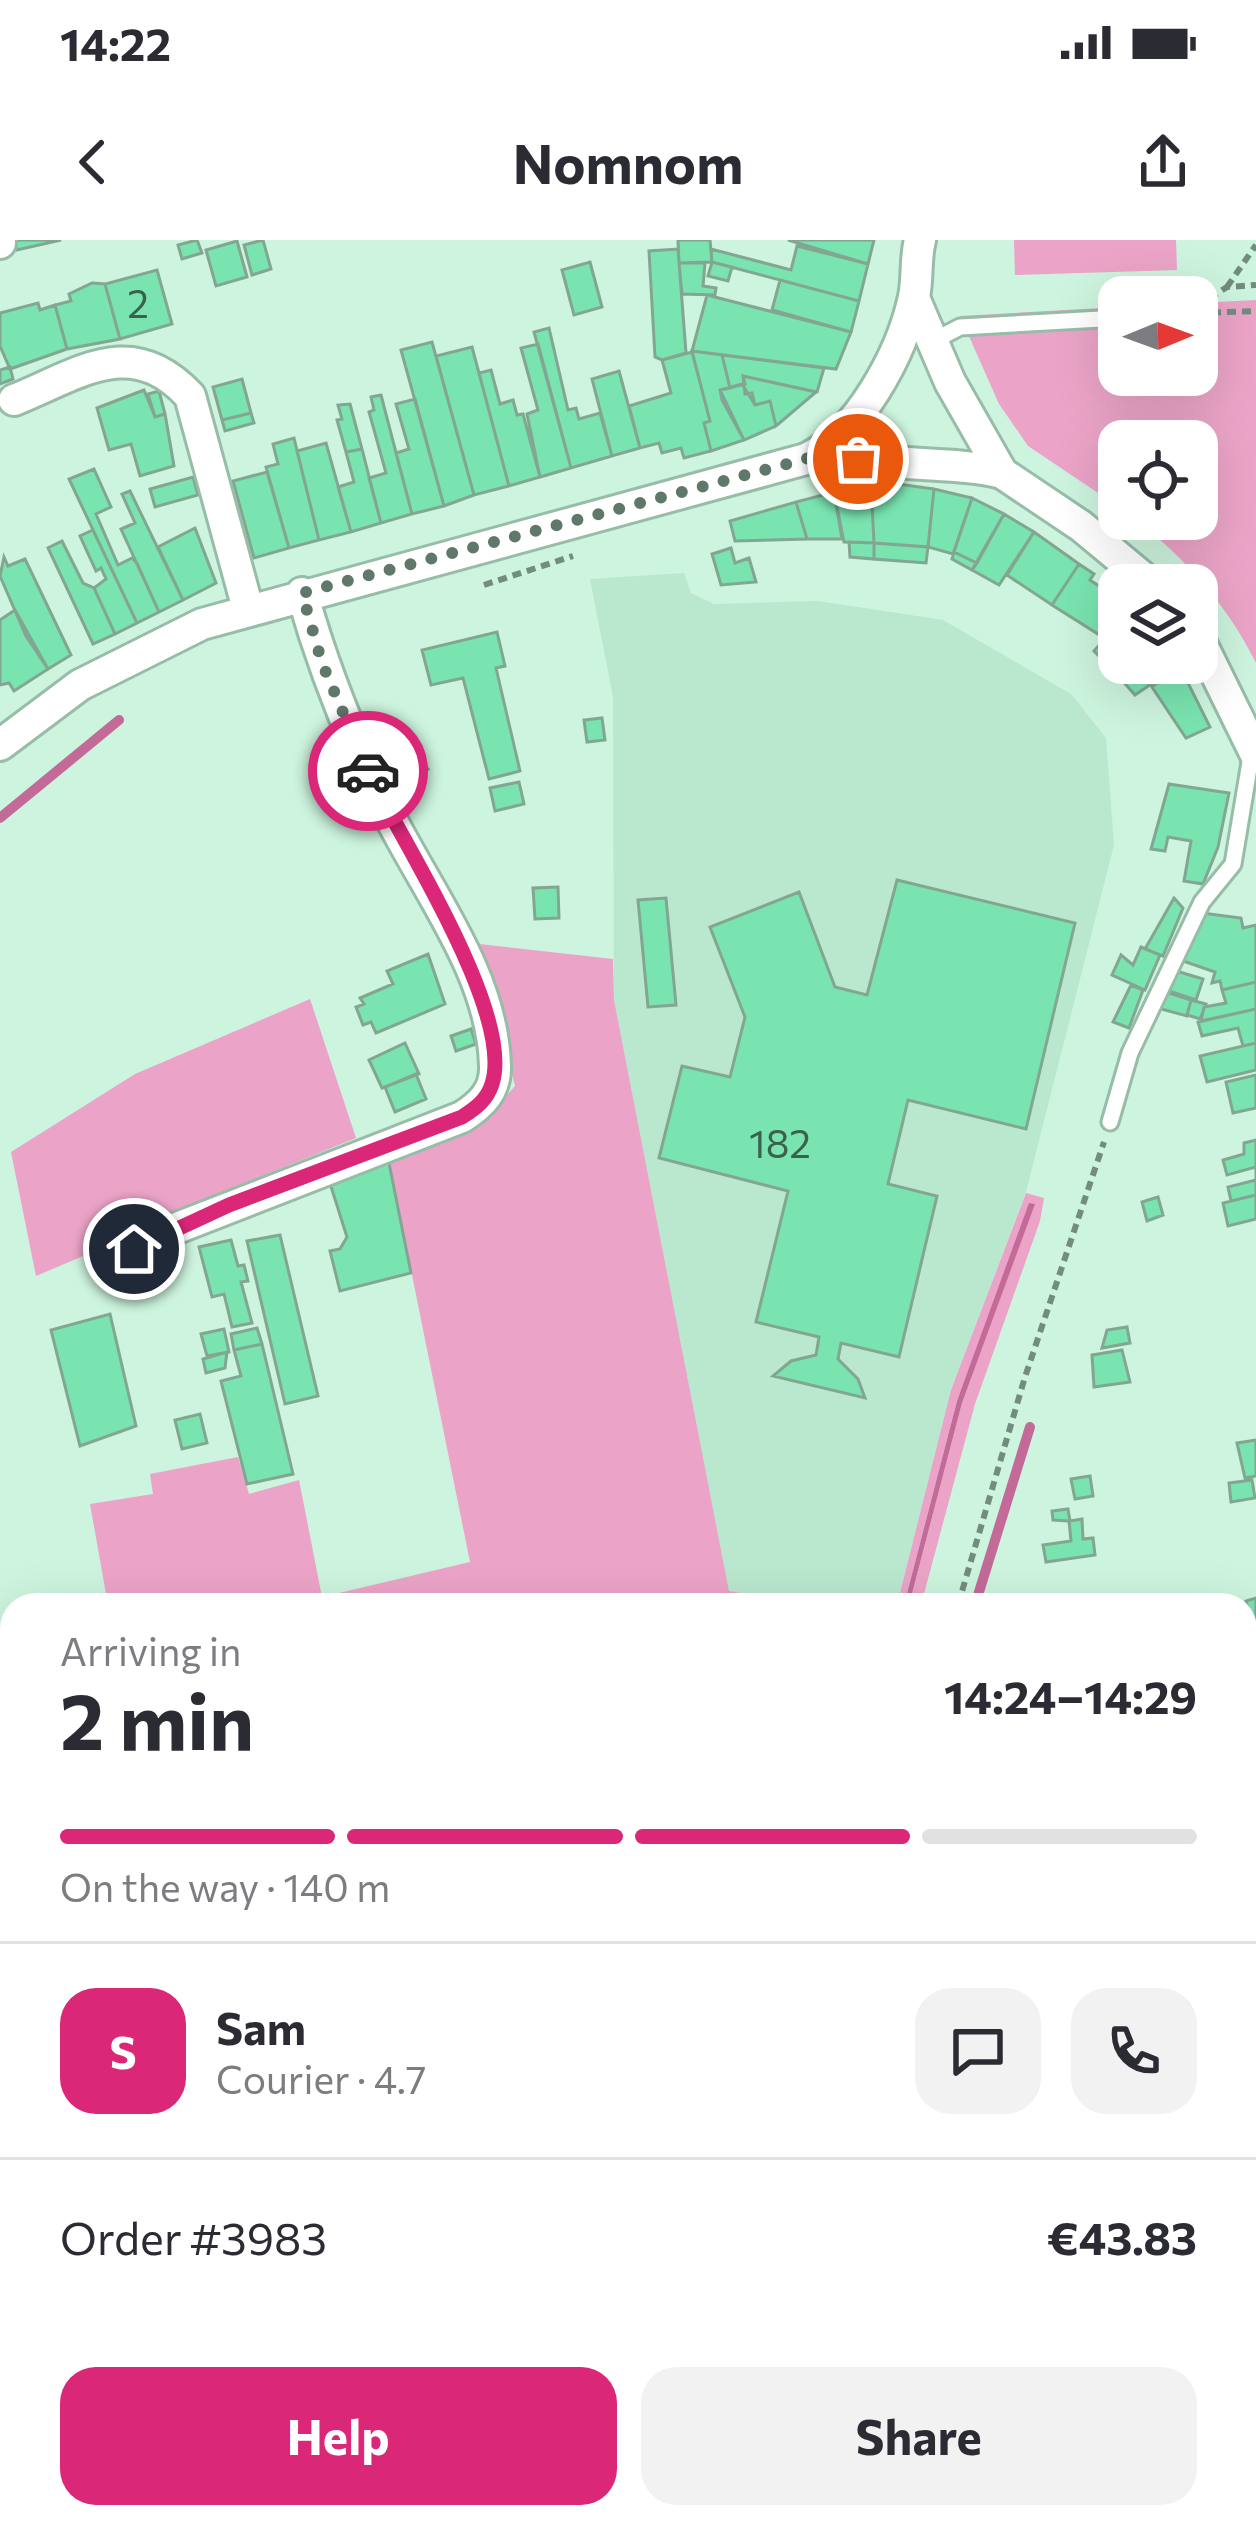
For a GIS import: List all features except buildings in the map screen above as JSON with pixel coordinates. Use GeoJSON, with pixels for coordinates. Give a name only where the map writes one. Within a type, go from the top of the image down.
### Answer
{"type":"FeatureCollection","features":[{"type":"Feature","properties":{"kind":"street"},"geometry":{"type":"LineString","coordinates":[[0,745],[80,685],[161,643],[248,609],[806,459],[833,446],[876,387],[914,298],[920,240]]}},
{"type":"Feature","properties":{"kind":"street"},"geometry":{"type":"LineString","coordinates":[[914,298],[950,382],[1002,473]]}},
{"type":"Feature","properties":{"kind":"street"},"geometry":{"type":"LineString","coordinates":[[14,400],[110,362],[136,360],[172,377],[190,396],[248,609]]}},
{"type":"Feature","properties":{"kind":"street"},"geometry":{"type":"LineString","coordinates":[[833,446],[858,459],[939,461],[1002,473],[1082,526],[1127,564]]}},
{"type":"Feature","properties":{"kind":"street"},"geometry":{"type":"LineString","coordinates":[[121,1267],[134,1249],[159,1235],[462,1117],[481,1105],[491,1089],[496,1069],[478,989],[344,721],[302,593]]}},
{"type":"Feature","properties":{"kind":"street"},"geometry":{"type":"LineString","coordinates":[[1218,677],[1254,751]]}},
{"type":"Feature","properties":{"kind":"lane"},"geometry":{"type":"LineString","coordinates":[[935,340],[960,327],[1098,319]]}},
{"type":"Feature","properties":{"kind":"lane"},"geometry":{"type":"LineString","coordinates":[[1110,1122],[1130,1052],[1202,902],[1233,864],[1254,751]]}},
{"type":"Feature","properties":{"kind":"path"},"geometry":{"type":"LineString","coordinates":[[1218,294],[1256,245]]}},
{"type":"Feature","properties":{"kind":"path"},"geometry":{"type":"LineString","coordinates":[[1227,287],[1256,285]]}},
{"type":"Feature","properties":{"kind":"path"},"geometry":{"type":"LineString","coordinates":[[1218,310],[1256,311]]}},
{"type":"Feature","properties":{"kind":"path"},"geometry":{"type":"LineString","coordinates":[[962,1593],[1025,1377],[1084,1215],[1110,1122]]}},
{"type":"Feature","properties":{"kind":"shaded area"},"geometry":{"type":"Polygon","coordinates":[[[1014,240],[1176,240],[1177,270],[1015,275],[1014,240]]]}},
{"type":"Feature","properties":{"kind":"shaded area"},"geometry":{"type":"Polygon","coordinates":[[[1256,300],[1256,663],[1218,603],[1218,564],[1185,564],[1159,540],[1218,540],[1218,420],[1098,420],[1098,493],[1028,446],[999,404],[960,316],[1098,308],[1098,396],[1218,396],[1218,302],[1256,300]]]}},
{"type":"Feature","properties":{"kind":"shaded area"},"geometry":{"type":"Polygon","coordinates":[[[684,573],[691,593],[714,604],[818,601],[943,620],[1071,694],[1106,738],[1114,845],[1026,1192],[951,1390],[900,1593],[729,1592],[614,1000],[613,697],[590,579],[684,573]]]}},
{"type":"Feature","properties":{"kind":"shaded area"},"geometry":{"type":"Polygon","coordinates":[[[480,944],[613,959],[614,1000],[729,1591],[741,1593],[339,1593],[470,1562],[389,1161],[458,1132],[515,1086],[480,944]]]}},
{"type":"Feature","properties":{"kind":"shaded area"},"geometry":{"type":"Polygon","coordinates":[[[310,999],[356,1138],[94,1244],[95,1251],[36,1276],[11,1152],[135,1074],[310,999]]]}},
{"type":"Feature","properties":{"kind":"shaded area"},"geometry":{"type":"Polygon","coordinates":[[[1026,1193],[1044,1198],[975,1404],[924,1593],[912,1593],[962,1403],[1034,1205],[957,1401],[907,1593],[900,1593],[951,1390],[1026,1193]]]}},
{"type":"Feature","properties":{"kind":"shaded area"},"geometry":{"type":"Polygon","coordinates":[[[1029,1203],[1035,1204],[962,1403],[912,1593],[907,1593],[957,1401],[1029,1203]]]}},
{"type":"Feature","properties":{"kind":"shaded area"},"geometry":{"type":"Polygon","coordinates":[[[238,1457],[249,1494],[299,1480],[321,1593],[106,1593],[90,1504],[153,1494],[150,1474],[238,1457]]]}},
{"type":"Feature","properties":{"kind":"waterway"},"geometry":{"type":"LineString","coordinates":[[0,818],[119,720]]}},
{"type":"Feature","properties":{"kind":"waterway"},"geometry":{"type":"LineString","coordinates":[[979,1593],[1030,1427]]}},
{"type":"Feature","properties":{"kind":"way so far"},"geometry":{"type":"LineString","coordinates":[[368,771],[322,663],[302,593],[806,459],[833,446],[858,459]]}},
{"type":"Feature","properties":{"kind":"route"},"geometry":{"type":"LineString","coordinates":[[134,1249],[229,1205],[462,1117],[481,1105],[491,1089],[496,1069],[478,989],[458,941],[368,771]]}}]}
